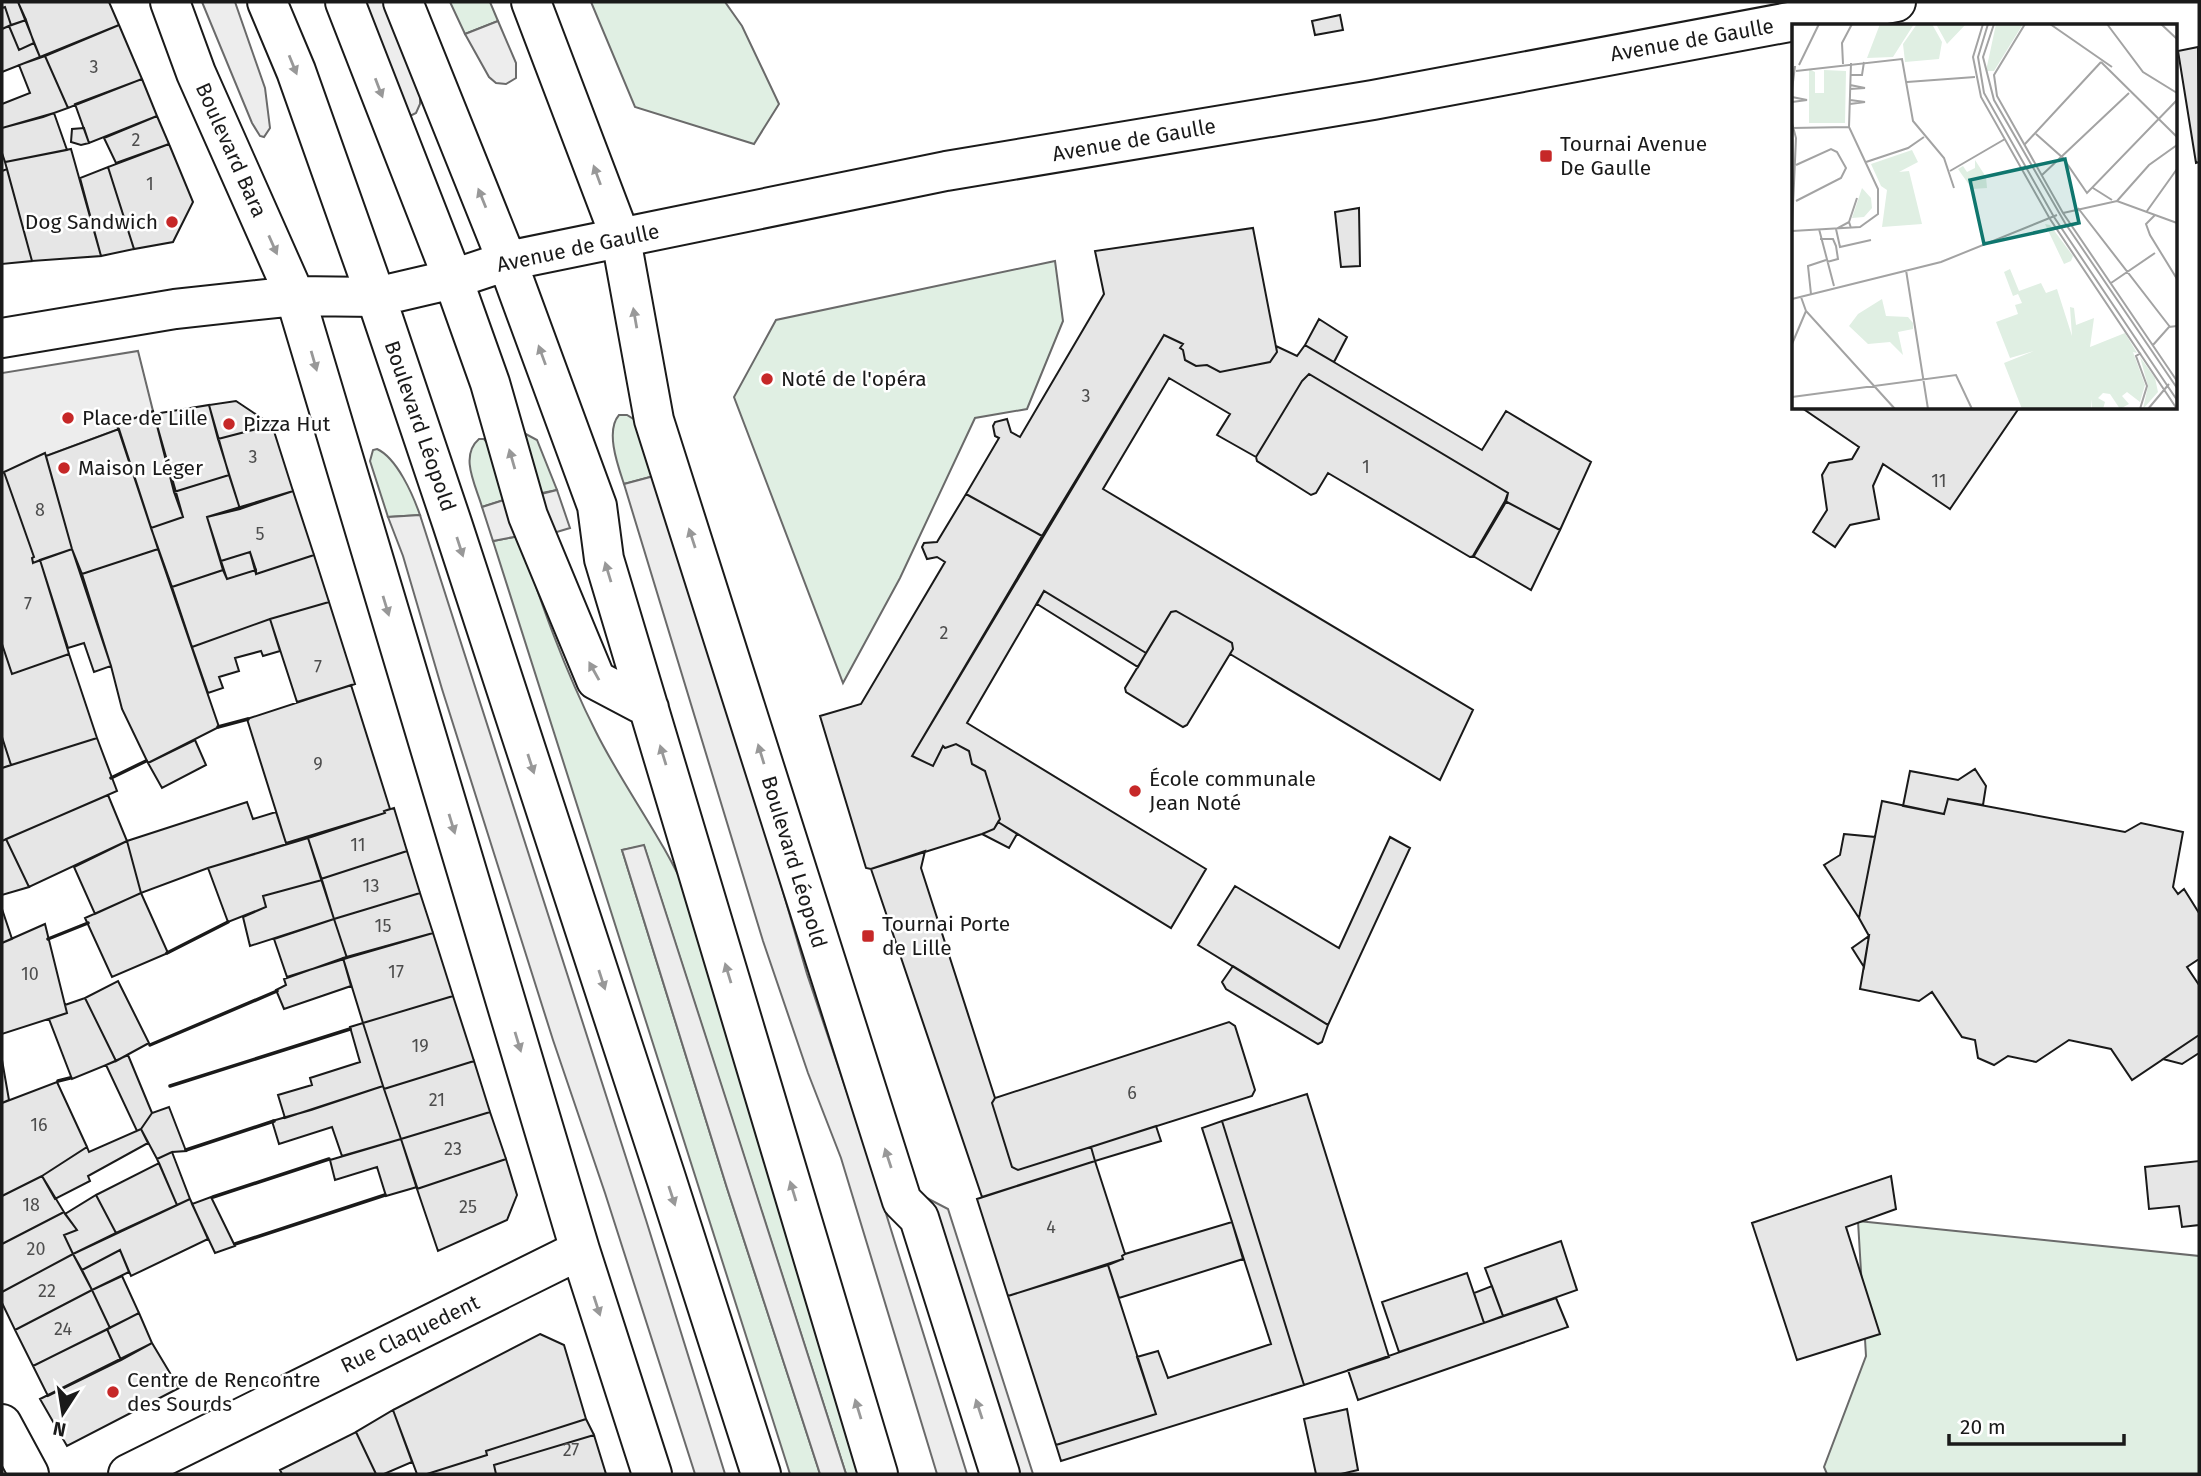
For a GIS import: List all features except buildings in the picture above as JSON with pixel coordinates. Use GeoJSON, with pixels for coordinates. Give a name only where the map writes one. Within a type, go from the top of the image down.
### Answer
{"type":"FeatureCollection","features":[{"type":"Feature","properties":{"kind":"main road","name":"Boulevard Bara"},"geometry":{"type":"LineString","coordinates":[[170,2],[197,72],[295,296]]}},
{"type":"Feature","properties":{"kind":"main road"},"geometry":{"type":"LineString","coordinates":[[2,338],[175,309],[295,296],[376,297],[296,71],[267,2]]}},
{"type":"Feature","properties":{"kind":"main road"},"geometry":{"type":"LineString","coordinates":[[345,2],[453,279],[490,383],[528,516],[596,680],[649,708]]}},
{"type":"Feature","properties":{"kind":"main road"},"geometry":{"type":"LineString","coordinates":[[403,2],[507,261],[597,506],[604,559],[877,1474]]}},
{"type":"Feature","properties":{"kind":"main road"},"geometry":{"type":"LineString","coordinates":[[531,2],[621,239]]}},
{"type":"Feature","properties":{"kind":"main road","name":"Avenue de Gaulle"},"geometry":{"type":"LineString","coordinates":[[376,297],[453,279],[507,261],[946,171],[1359,102],[1896,2]]}},
{"type":"Feature","properties":{"kind":"main road","name":"Boulevard Léopold"},"geometry":{"type":"LineString","coordinates":[[621,239],[654,420],[898,1189],[902,1201],[919,1218],[1000,1474]]}},
{"type":"Feature","properties":{"kind":"main road"},"geometry":{"type":"LineString","coordinates":[[295,296],[580,1251],[652,1474]]}},
{"type":"Feature","properties":{"kind":"main road","name":"Boulevard Léopold"},"geometry":{"type":"LineString","coordinates":[[376,297],[457,536],[761,1474]]}},
{"type":"Feature","properties":{"kind":"main road","name":"Rue Claquedent"},"geometry":{"type":"LineString","coordinates":[[128,1474],[580,1251]]}},
{"type":"Feature","properties":{"kind":"main road"},"geometry":{"type":"LineString","coordinates":[[2,1424],[29,1474]]}},
{"type":"Feature","properties":{"kind":"green space"},"geometry":{"type":"Polygon","coordinates":[[[450,2],[490,2],[498,21],[465,34],[450,2]]]}},
{"type":"Feature","properties":{"kind":"green space"},"geometry":{"type":"Polygon","coordinates":[[[591,2],[725,2],[742,26],[779,104],[754,144],[635,107],[591,2]]]}},
{"type":"Feature","properties":{"kind":"green space"},"geometry":{"type":"Polygon","coordinates":[[[1055,261],[1063,321],[1027,409],[975,418],[900,578],[843,683],[734,397],[776,320],[1055,261]]]}},
{"type":"Feature","properties":{"kind":"green space"},"geometry":{"type":"Polygon","coordinates":[[[619,415],[627,415],[635,420],[654,476],[624,484],[613,439],[615,422],[619,415]]]}},
{"type":"Feature","properties":{"kind":"green space"},"geometry":{"type":"Polygon","coordinates":[[[522,432],[537,440],[557,490],[537,494],[522,432]]]}},
{"type":"Feature","properties":{"kind":"green space"},"geometry":{"type":"Polygon","coordinates":[[[479,439],[484,439],[490,446],[507,499],[482,507],[470,462],[473,446],[479,439]]]}},
{"type":"Feature","properties":{"kind":"green space"},"geometry":{"type":"Polygon","coordinates":[[[377,449],[398,469],[420,515],[388,517],[370,461],[373,450],[377,449]]]}},
{"type":"Feature","properties":{"kind":"green space"},"geometry":{"type":"Polygon","coordinates":[[[519,536],[554,636],[584,708],[688,896],[873,1474],[846,1474],[644,846],[622,850],[727,1188],[820,1474],[790,1474],[493,541],[519,536]]]}},
{"type":"Feature","properties":{"kind":"green space"},"geometry":{"type":"Polygon","coordinates":[[[1858,1221],[2199,1256],[2199,1474],[1827,1474],[1824,1467],[1866,1356],[1858,1221]]]}},
{"type":"Feature","properties":{"kind":"shaded area"},"geometry":{"type":"Polygon","coordinates":[[[202,2],[235,2],[265,88],[270,128],[264,137],[260,136],[252,123],[202,2]]]}},
{"type":"Feature","properties":{"kind":"shaded area"},"geometry":{"type":"Polygon","coordinates":[[[360,2],[385,2],[420,93],[420,104],[412,115],[406,115],[360,2]]]}},
{"type":"Feature","properties":{"kind":"shaded area"},"geometry":{"type":"Polygon","coordinates":[[[498,21],[516,63],[516,78],[506,84],[496,83],[489,77],[465,34],[498,21]]]}},
{"type":"Feature","properties":{"kind":"shaded area","name":"Place de Lille"},"geometry":{"type":"Polygon","coordinates":[[[138,351],[153,411],[118,425],[119,429],[46,456],[45,454],[2,475],[2,373],[138,351]]]}},
{"type":"Feature","properties":{"kind":"shaded area"},"geometry":{"type":"Polygon","coordinates":[[[654,476],[744,758],[807,974],[865,1146],[967,1474],[937,1474],[841,1158],[808,1073],[763,941],[624,484],[654,476]]]}},
{"type":"Feature","properties":{"kind":"shaded area"},"geometry":{"type":"Polygon","coordinates":[[[557,490],[570,528],[550,534],[537,495],[557,490]]]}},
{"type":"Feature","properties":{"kind":"shaded area"},"geometry":{"type":"Polygon","coordinates":[[[507,499],[519,536],[493,541],[482,507],[507,499]]]}},
{"type":"Feature","properties":{"kind":"shaded area"},"geometry":{"type":"Polygon","coordinates":[[[420,515],[725,1474],[695,1474],[553,1040],[442,689],[403,556],[388,517],[420,515]]]}},
{"type":"Feature","properties":{"kind":"shaded area"},"geometry":{"type":"Polygon","coordinates":[[[644,845],[846,1474],[820,1474],[727,1188],[622,850],[644,845]]]}},
{"type":"Feature","properties":{"kind":"shaded area"},"geometry":{"type":"Polygon","coordinates":[[[921,1195],[948,1209],[1033,1474],[1010,1474],[921,1195]]]}},
{"type":"Feature","properties":{"kind":"wall"},"geometry":{"type":"LineString","coordinates":[[218,727],[248,719]]}},
{"type":"Feature","properties":{"kind":"wall"},"geometry":{"type":"LineString","coordinates":[[111,778],[146,761]]}},
{"type":"Feature","properties":{"kind":"wall"},"geometry":{"type":"LineString","coordinates":[[167,953],[228,922]]}},
{"type":"Feature","properties":{"kind":"wall"},"geometry":{"type":"LineString","coordinates":[[48,939],[88,923]]}},
{"type":"Feature","properties":{"kind":"wall"},"geometry":{"type":"LineString","coordinates":[[150,1045],[277,991]]}},
{"type":"Feature","properties":{"kind":"wall"},"geometry":{"type":"LineString","coordinates":[[170,1086],[350,1029]]}},
{"type":"Feature","properties":{"kind":"wall"},"geometry":{"type":"LineString","coordinates":[[58,1081],[70,1078]]}},
{"type":"Feature","properties":{"kind":"wall"},"geometry":{"type":"LineString","coordinates":[[186,1150],[274,1121]]}},
{"type":"Feature","properties":{"kind":"wall"},"geometry":{"type":"LineString","coordinates":[[213,1197],[329,1159]]}},
{"type":"Feature","properties":{"kind":"wall"},"geometry":{"type":"LineString","coordinates":[[235,1244],[385,1195]]}},
{"type":"Feature","properties":{"kind":"place","name":"Tournai Avenue De Gaulle"},"geometry":{"type":"Point","coordinates":[1546,156]}},
{"type":"Feature","properties":{"kind":"place","name":"Dog Sandwich"},"geometry":{"type":"Point","coordinates":[172,222]}},
{"type":"Feature","properties":{"kind":"place","name":"Noté de l'opéra"},"geometry":{"type":"Point","coordinates":[767,379]}},
{"type":"Feature","properties":{"kind":"place","name":"Place de Lille"},"geometry":{"type":"Point","coordinates":[68,418]}},
{"type":"Feature","properties":{"kind":"place","name":"Pizza Hut"},"geometry":{"type":"Point","coordinates":[229,424]}},
{"type":"Feature","properties":{"kind":"place","name":"Maison Léger"},"geometry":{"type":"Point","coordinates":[64,468]}},
{"type":"Feature","properties":{"kind":"place","name":"École communale Jean Noté"},"geometry":{"type":"Point","coordinates":[1135,791]}},
{"type":"Feature","properties":{"kind":"place","name":"Tournai Porte de Lille"},"geometry":{"type":"Point","coordinates":[868,936]}},
{"type":"Feature","properties":{"kind":"place","name":"Centre de Rencontre des Sourds"},"geometry":{"type":"Point","coordinates":[113,1392]}}]}
